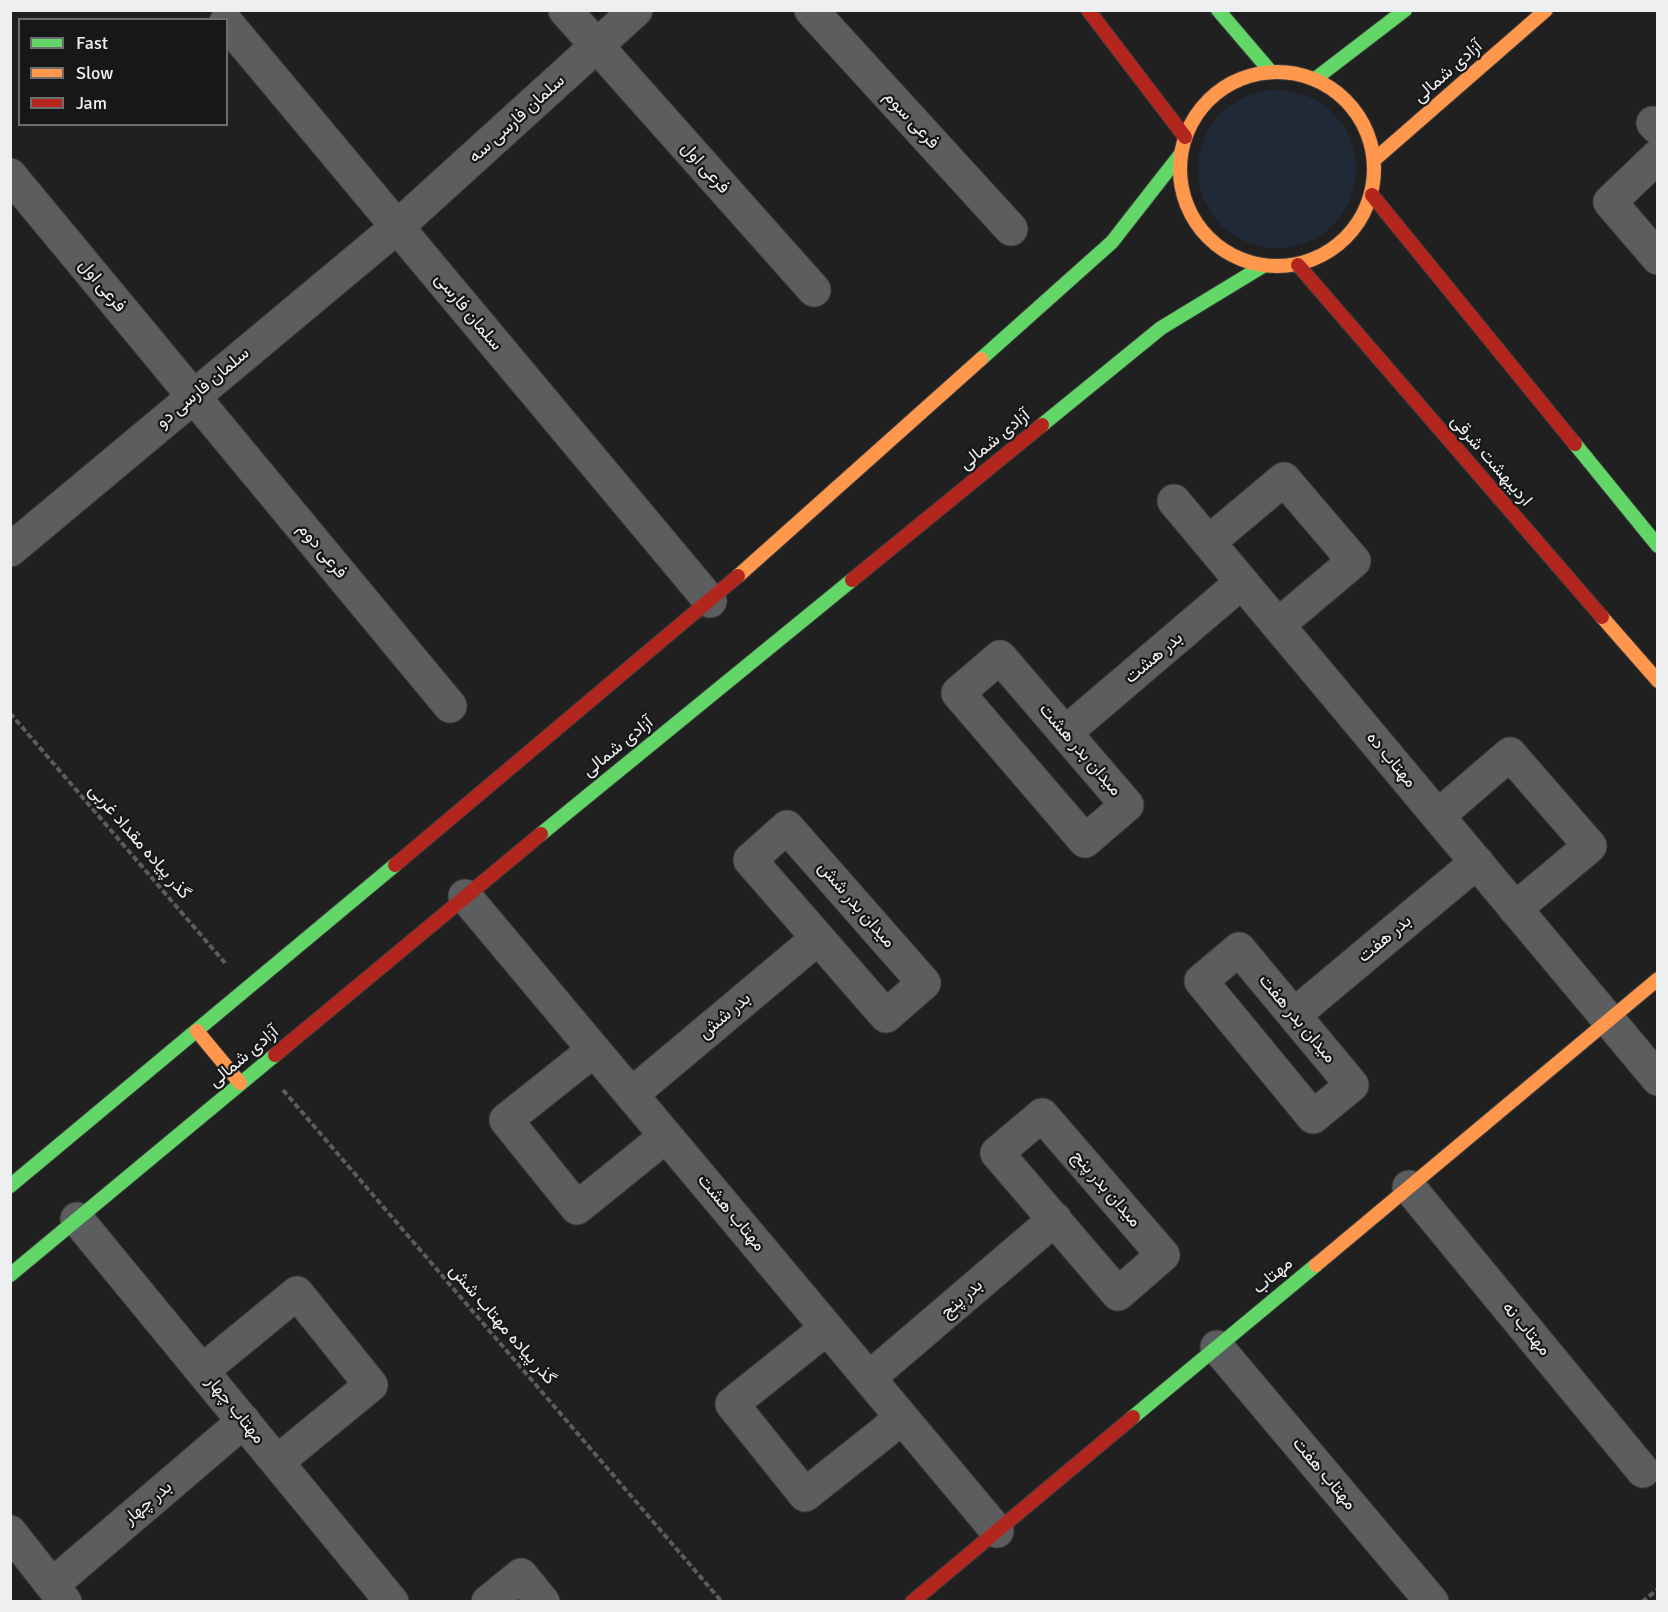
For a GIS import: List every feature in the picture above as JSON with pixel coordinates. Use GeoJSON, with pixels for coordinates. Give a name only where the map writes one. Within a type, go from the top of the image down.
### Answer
{"type":"FeatureCollection","features":[{"type":"Feature","properties":{"kind":"main road"},"geometry":{"type":"LineString","coordinates":[[1088,10],[1185,137]]}},
{"type":"Feature","properties":{"kind":"main road"},"geometry":{"type":"LineString","coordinates":[[1218,10],[1270,72]]}},
{"type":"Feature","properties":{"kind":"main road"},"geometry":{"type":"LineString","coordinates":[[1315,79],[1405,10]]}},
{"type":"Feature","properties":{"kind":"main road","name":"آزادی شمالی"},"geometry":{"type":"LineString","coordinates":[[1374,160],[1546,10]]}},
{"type":"Feature","properties":{"kind":"main road"},"geometry":{"type":"LineString","coordinates":[[1270,72],[1289,73],[1315,79],[1337,93],[1356,112],[1368,135],[1374,160],[1372,195],[1356,227],[1330,252],[1298,265],[1263,266],[1238,259],[1216,246],[1199,227],[1186,205],[1180,180],[1180,155],[1185,137],[1193,119],[1204,104],[1234,81],[1270,72]]}},
{"type":"Feature","properties":{"kind":"main road"},"geometry":{"type":"LineString","coordinates":[[10,1186],[710,601],[1112,242],[1180,155]]}},
{"type":"Feature","properties":{"kind":"main road"},"geometry":{"type":"LineString","coordinates":[[1372,195],[1658,546]]}},
{"type":"Feature","properties":{"kind":"main road","name":"اردیبهشت شرقی"},"geometry":{"type":"LineString","coordinates":[[1298,265],[1658,681]]}},
{"type":"Feature","properties":{"kind":"main road","name":"آزادی شمالی"},"geometry":{"type":"LineString","coordinates":[[10,1275],[465,896],[1161,328],[1263,266]]}},
{"type":"Feature","properties":{"kind":"main road","name":"مهتاب"},"geometry":{"type":"LineString","coordinates":[[912,1602],[1658,979]]}},
{"type":"Feature","properties":{"kind":"main road"},"geometry":{"type":"LineString","coordinates":[[197,1030],[240,1083]]}},
{"type":"Feature","properties":{"kind":"street"},"geometry":{"type":"LineString","coordinates":[[565,10],[596,47]]}},
{"type":"Feature","properties":{"kind":"street","name":"سلمان فارسی سه"},"geometry":{"type":"LineString","coordinates":[[397,227],[636,10]]}},
{"type":"Feature","properties":{"kind":"street","name":"فرعی سوم"},"geometry":{"type":"LineString","coordinates":[[811,10],[1011,229]]}},
{"type":"Feature","properties":{"kind":"street","name":"سلمان فارسی"},"geometry":{"type":"LineString","coordinates":[[228,25],[710,601]]}},
{"type":"Feature","properties":{"kind":"street","name":"فرعی اول"},"geometry":{"type":"LineString","coordinates":[[596,47],[814,290]]}},
{"type":"Feature","properties":{"kind":"street"},"geometry":{"type":"LineString","coordinates":[[1658,156],[1610,202],[1658,258]]}},
{"type":"Feature","properties":{"kind":"street","name":"فرعی اول"},"geometry":{"type":"LineString","coordinates":[[10,175],[194,397]]}},
{"type":"Feature","properties":{"kind":"street","name":"سلمان فارسی دو"},"geometry":{"type":"LineString","coordinates":[[10,550],[397,227]]}},
{"type":"Feature","properties":{"kind":"street","name":"فرعی دوم"},"geometry":{"type":"LineString","coordinates":[[194,397],[450,706]]}},
{"type":"Feature","properties":{"kind":"street"},"geometry":{"type":"LineString","coordinates":[[1209,542],[1284,479],[1354,561],[1278,625]]}},
{"type":"Feature","properties":{"kind":"street","name":"مهتاب ده"},"geometry":{"type":"LineString","coordinates":[[1174,501],[1658,1079]]}},
{"type":"Feature","properties":{"kind":"street","name":"بدر هشت"},"geometry":{"type":"LineString","coordinates":[[1065,733],[1242,582]]}},
{"type":"Feature","properties":{"kind":"street","name":"میدان بدر هشت"},"geometry":{"type":"LineString","coordinates":[[1000,657],[1065,733],[1127,805],[1085,841],[958,693],[1000,657]]}},
{"type":"Feature","properties":{"kind":"street"},"geometry":{"type":"LineString","coordinates":[[1438,816],[1510,754],[1590,846],[1515,909]]}},
{"type":"Feature","properties":{"kind":"street","name":"میدان بدر شش"},"geometry":{"type":"LineString","coordinates":[[787,827],[924,983],[886,1016],[818,938],[750,860],[787,827]]}},
{"type":"Feature","properties":{"kind":"street","name":"بدر هفت"},"geometry":{"type":"LineString","coordinates":[[1294,1015],[1477,862]]}},
{"type":"Feature","properties":{"kind":"street","name":"مهتاب هشت"},"geometry":{"type":"LineString","coordinates":[[465,896],[997,1531]]}},
{"type":"Feature","properties":{"kind":"street","name":"بدر شش"},"geometry":{"type":"LineString","coordinates":[[632,1095],[818,938]]}},
{"type":"Feature","properties":{"kind":"street","name":"میدان بدر هفت"},"geometry":{"type":"LineString","coordinates":[[1239,950],[1294,1015],[1352,1085],[1313,1117],[1201,981],[1239,950]]}},
{"type":"Feature","properties":{"kind":"street"},"geometry":{"type":"LineString","coordinates":[[594,1050],[506,1120],[577,1208],[666,1136]]}},
{"type":"Feature","properties":{"kind":"street","name":"میدان بدر پنج"},"geometry":{"type":"LineString","coordinates":[[1042,1115],[1163,1255],[1118,1294],[1055,1219],[997,1153],[1042,1115]]}},
{"type":"Feature","properties":{"kind":"street","name":"مهتاب نه"},"geometry":{"type":"LineString","coordinates":[[1408,1187],[1643,1471]]}},
{"type":"Feature","properties":{"kind":"street","name":"بدر پنج"},"geometry":{"type":"LineString","coordinates":[[869,1378],[1055,1219]]}},
{"type":"Feature","properties":{"kind":"street","name":"مهتاب چهار"},"geometry":{"type":"LineString","coordinates":[[77,1220],[392,1602]]}},
{"type":"Feature","properties":{"kind":"street"},"geometry":{"type":"LineString","coordinates":[[202,1371],[297,1293],[371,1385],[277,1462]]}},
{"type":"Feature","properties":{"kind":"street"},"geometry":{"type":"LineString","coordinates":[[827,1328],[732,1404],[805,1495],[902,1418]]}},
{"type":"Feature","properties":{"kind":"street","name":"مهتاب هفت"},"geometry":{"type":"LineString","coordinates":[[1217,1347],[1432,1602]]}},
{"type":"Feature","properties":{"kind":"street","name":"بدر چهار"},"geometry":{"type":"LineString","coordinates":[[59,1593],[244,1421]]}},
{"type":"Feature","properties":{"kind":"street"},"geometry":{"type":"LineString","coordinates":[[10,1532],[59,1593]]}},
{"type":"Feature","properties":{"kind":"street"},"geometry":{"type":"LineString","coordinates":[[488,1602],[521,1575],[543,1602]]}},
{"type":"Feature","properties":{"kind":"path","name":"گذر پیاده مقداد غربی"},"geometry":{"type":"LineString","coordinates":[[10,713],[247,988]]}},
{"type":"Feature","properties":{"kind":"path","name":"گذر پیاده مهتاب شش"},"geometry":{"type":"LineString","coordinates":[[262,1065],[722,1602]]}},
{"type":"Feature","properties":{"kind":"path"},"geometry":{"type":"LineString","coordinates":[[1642,1602],[1658,1589]]}},
{"type":"Feature","properties":{"kind":"shaded area"},"geometry":{"type":"Polygon","coordinates":[[[1277,90],[1307,96],[1321,103],[1333,113],[1343,125],[1350,139],[1356,169],[1350,199],[1343,213],[1333,225],[1321,235],[1307,242],[1277,248],[1247,242],[1233,235],[1221,225],[1211,213],[1204,199],[1198,169],[1204,139],[1211,125],[1221,113],[1233,103],[1247,96],[1277,90]]]}},
{"type":"Feature","properties":{"kind":"traffic: fast"},"geometry":{"type":"LineString","coordinates":[[1218,10],[1271,72]]}},
{"type":"Feature","properties":{"kind":"traffic: fast"},"geometry":{"type":"LineString","coordinates":[[1315,79],[1405,10]]}},
{"type":"Feature","properties":{"kind":"traffic: fast"},"geometry":{"type":"LineString","coordinates":[[981,359],[1112,242],[1180,155]]}},
{"type":"Feature","properties":{"kind":"traffic: fast"},"geometry":{"type":"LineString","coordinates":[[1042,425],[1161,328],[1263,266]]}},
{"type":"Feature","properties":{"kind":"traffic: fast"},"geometry":{"type":"LineString","coordinates":[[1575,444],[1658,546]]}},
{"type":"Feature","properties":{"kind":"traffic: fast"},"geometry":{"type":"LineString","coordinates":[[541,834],[852,580]]}},
{"type":"Feature","properties":{"kind":"traffic: fast"},"geometry":{"type":"LineString","coordinates":[[10,1186],[395,865]]}},
{"type":"Feature","properties":{"kind":"traffic: fast"},"geometry":{"type":"LineString","coordinates":[[10,1275],[275,1055]]}},
{"type":"Feature","properties":{"kind":"traffic: fast"},"geometry":{"type":"LineString","coordinates":[[1133,1417],[1316,1265]]}},
{"type":"Feature","properties":{"kind":"traffic: slow"},"geometry":{"type":"LineString","coordinates":[[1374,160],[1546,10]]}},
{"type":"Feature","properties":{"kind":"traffic: slow"},"geometry":{"type":"LineString","coordinates":[[1267,72],[1287,72],[1323,83],[1346,100],[1358,115],[1367,132],[1374,159],[1374,169],[1374,179],[1367,206],[1358,223],[1346,238],[1331,250],[1314,259],[1287,266],[1267,266],[1231,255],[1202,231],[1191,215],[1184,197],[1180,179],[1180,159],[1191,123],[1215,94],[1231,83],[1249,76],[1267,72]]}},
{"type":"Feature","properties":{"kind":"traffic: slow"},"geometry":{"type":"LineString","coordinates":[[738,576],[981,359]]}},
{"type":"Feature","properties":{"kind":"traffic: slow"},"geometry":{"type":"LineString","coordinates":[[1602,617],[1658,681]]}},
{"type":"Feature","properties":{"kind":"traffic: slow"},"geometry":{"type":"LineString","coordinates":[[1316,1265],[1658,979]]}},
{"type":"Feature","properties":{"kind":"traffic: slow"},"geometry":{"type":"LineString","coordinates":[[197,1031],[240,1083]]}},
{"type":"Feature","properties":{"kind":"traffic: jam"},"geometry":{"type":"LineString","coordinates":[[1088,10],[1185,137]]}},
{"type":"Feature","properties":{"kind":"traffic: jam"},"geometry":{"type":"LineString","coordinates":[[1372,195],[1575,444]]}},
{"type":"Feature","properties":{"kind":"traffic: jam"},"geometry":{"type":"LineString","coordinates":[[1298,265],[1602,617]]}},
{"type":"Feature","properties":{"kind":"traffic: jam"},"geometry":{"type":"LineString","coordinates":[[852,580],[1042,425]]}},
{"type":"Feature","properties":{"kind":"traffic: jam"},"geometry":{"type":"LineString","coordinates":[[395,865],[738,576]]}},
{"type":"Feature","properties":{"kind":"traffic: jam"},"geometry":{"type":"LineString","coordinates":[[275,1055],[541,834]]}},
{"type":"Feature","properties":{"kind":"traffic: jam"},"geometry":{"type":"LineString","coordinates":[[912,1602],[1133,1417]]}}]}
